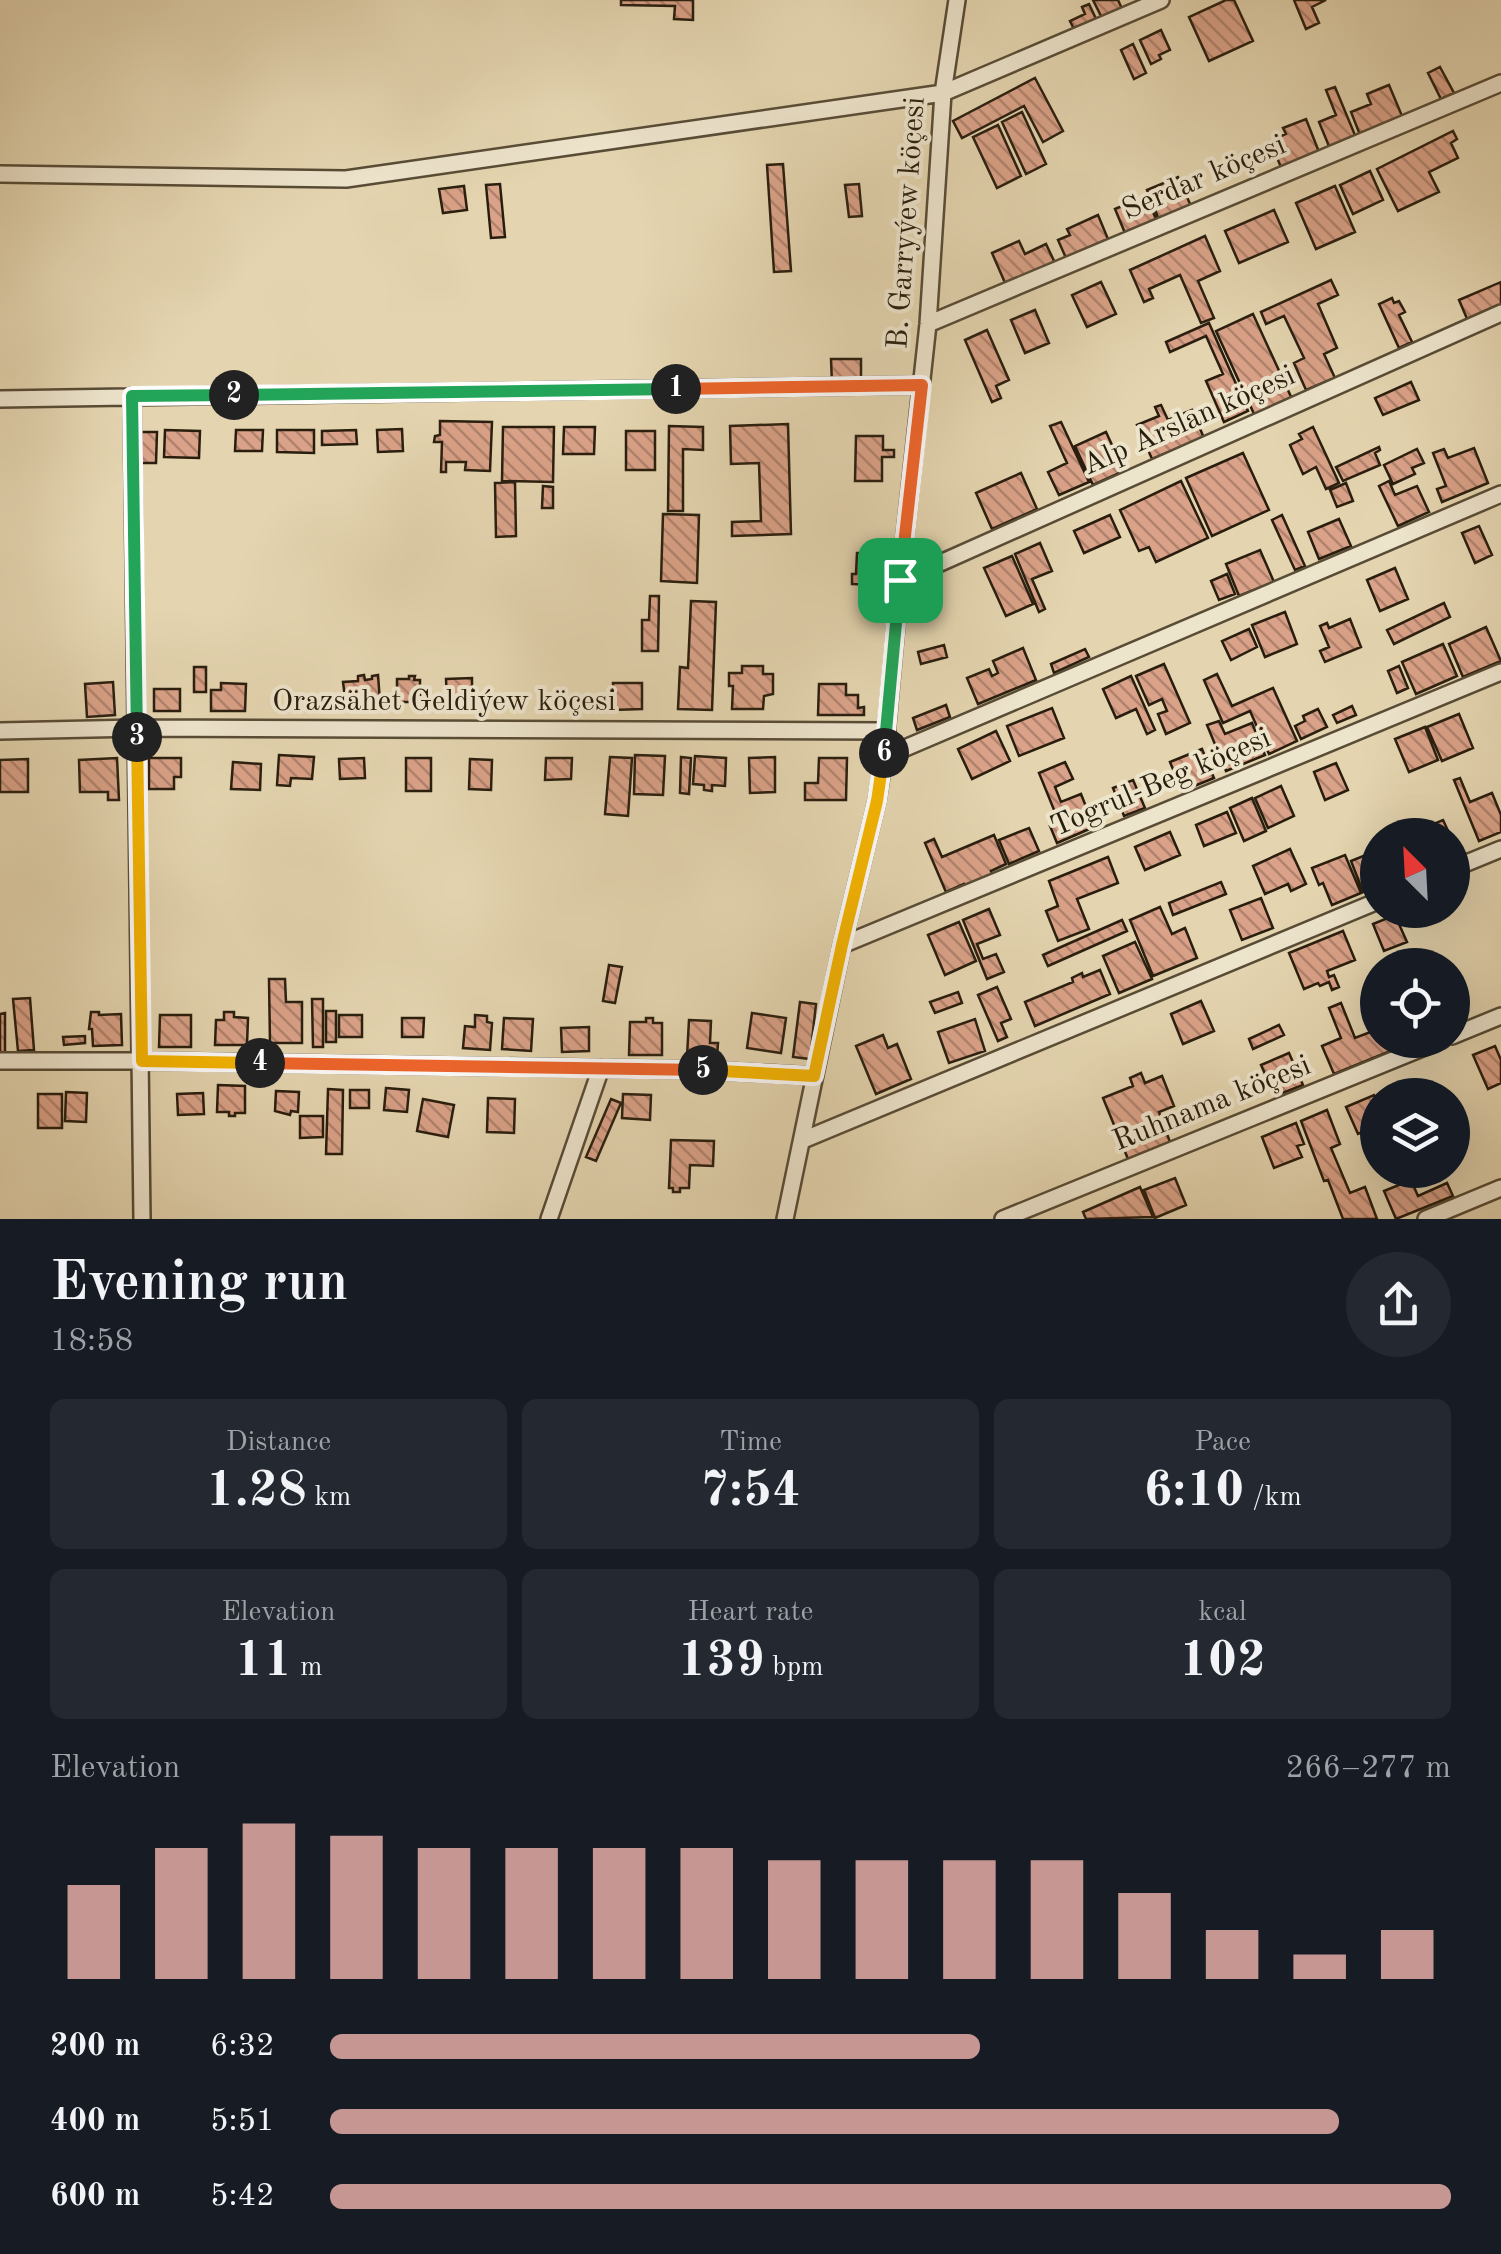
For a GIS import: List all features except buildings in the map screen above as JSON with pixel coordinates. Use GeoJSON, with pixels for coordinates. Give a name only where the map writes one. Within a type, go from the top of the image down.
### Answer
{"type":"FeatureCollection","features":[{"type":"Feature","properties":{"kind":"street","name":"B. Garryýew köçesi"},"geometry":{"type":"LineString","coordinates":[[786,1219],[884,757],[928,324],[943,93],[957,0]]}},
{"type":"Feature","properties":{"kind":"street"},"geometry":{"type":"LineString","coordinates":[[0,174],[346,179],[943,93],[1160,0]]}},
{"type":"Feature","properties":{"kind":"street","name":"Serdar köçesi"},"geometry":{"type":"LineString","coordinates":[[928,324],[1501,84]]}},
{"type":"Feature","properties":{"kind":"street","name":"Alp Arslan köçesi"},"geometry":{"type":"LineString","coordinates":[[900,580],[1501,312]]}},
{"type":"Feature","properties":{"kind":"street"},"geometry":{"type":"LineString","coordinates":[[0,398],[922,385]]}},
{"type":"Feature","properties":{"kind":"street"},"geometry":{"type":"LineString","coordinates":[[132,396],[142,1219]]}},
{"type":"Feature","properties":{"kind":"street"},"geometry":{"type":"LineString","coordinates":[[884,757],[1501,494]]}},
{"type":"Feature","properties":{"kind":"street","name":"Togrul-Beg köçesi"},"geometry":{"type":"LineString","coordinates":[[842,945],[1501,672]]}},
{"type":"Feature","properties":{"kind":"street","name":"Orazsähet Geldiýew köçesi"},"geometry":{"type":"LineString","coordinates":[[0,730],[887,731]]}},
{"type":"Feature","properties":{"kind":"street"},"geometry":{"type":"LineString","coordinates":[[1470,862],[1501,849]]}},
{"type":"Feature","properties":{"kind":"street"},"geometry":{"type":"LineString","coordinates":[[803,1140],[1360,908]]}},
{"type":"Feature","properties":{"kind":"street"},"geometry":{"type":"LineString","coordinates":[[1470,1029],[1501,1016]]}},
{"type":"Feature","properties":{"kind":"street","name":"Ruhnama köçesi"},"geometry":{"type":"LineString","coordinates":[[1003,1219],[1398,1058]]}},
{"type":"Feature","properties":{"kind":"street"},"geometry":{"type":"LineString","coordinates":[[0,1061],[601,1068],[814,1076]]}},
{"type":"Feature","properties":{"kind":"street"},"geometry":{"type":"LineString","coordinates":[[549,1219],[601,1068]]}},
{"type":"Feature","properties":{"kind":"street"},"geometry":{"type":"LineString","coordinates":[[1426,1219],[1501,1188]]}},
{"type":"Feature","properties":{"kind":"route"},"geometry":{"type":"LineString","coordinates":[[922,385],[900,580],[877,801],[814,1076],[705,1070],[142,1061],[132,396],[922,385]]}}]}
